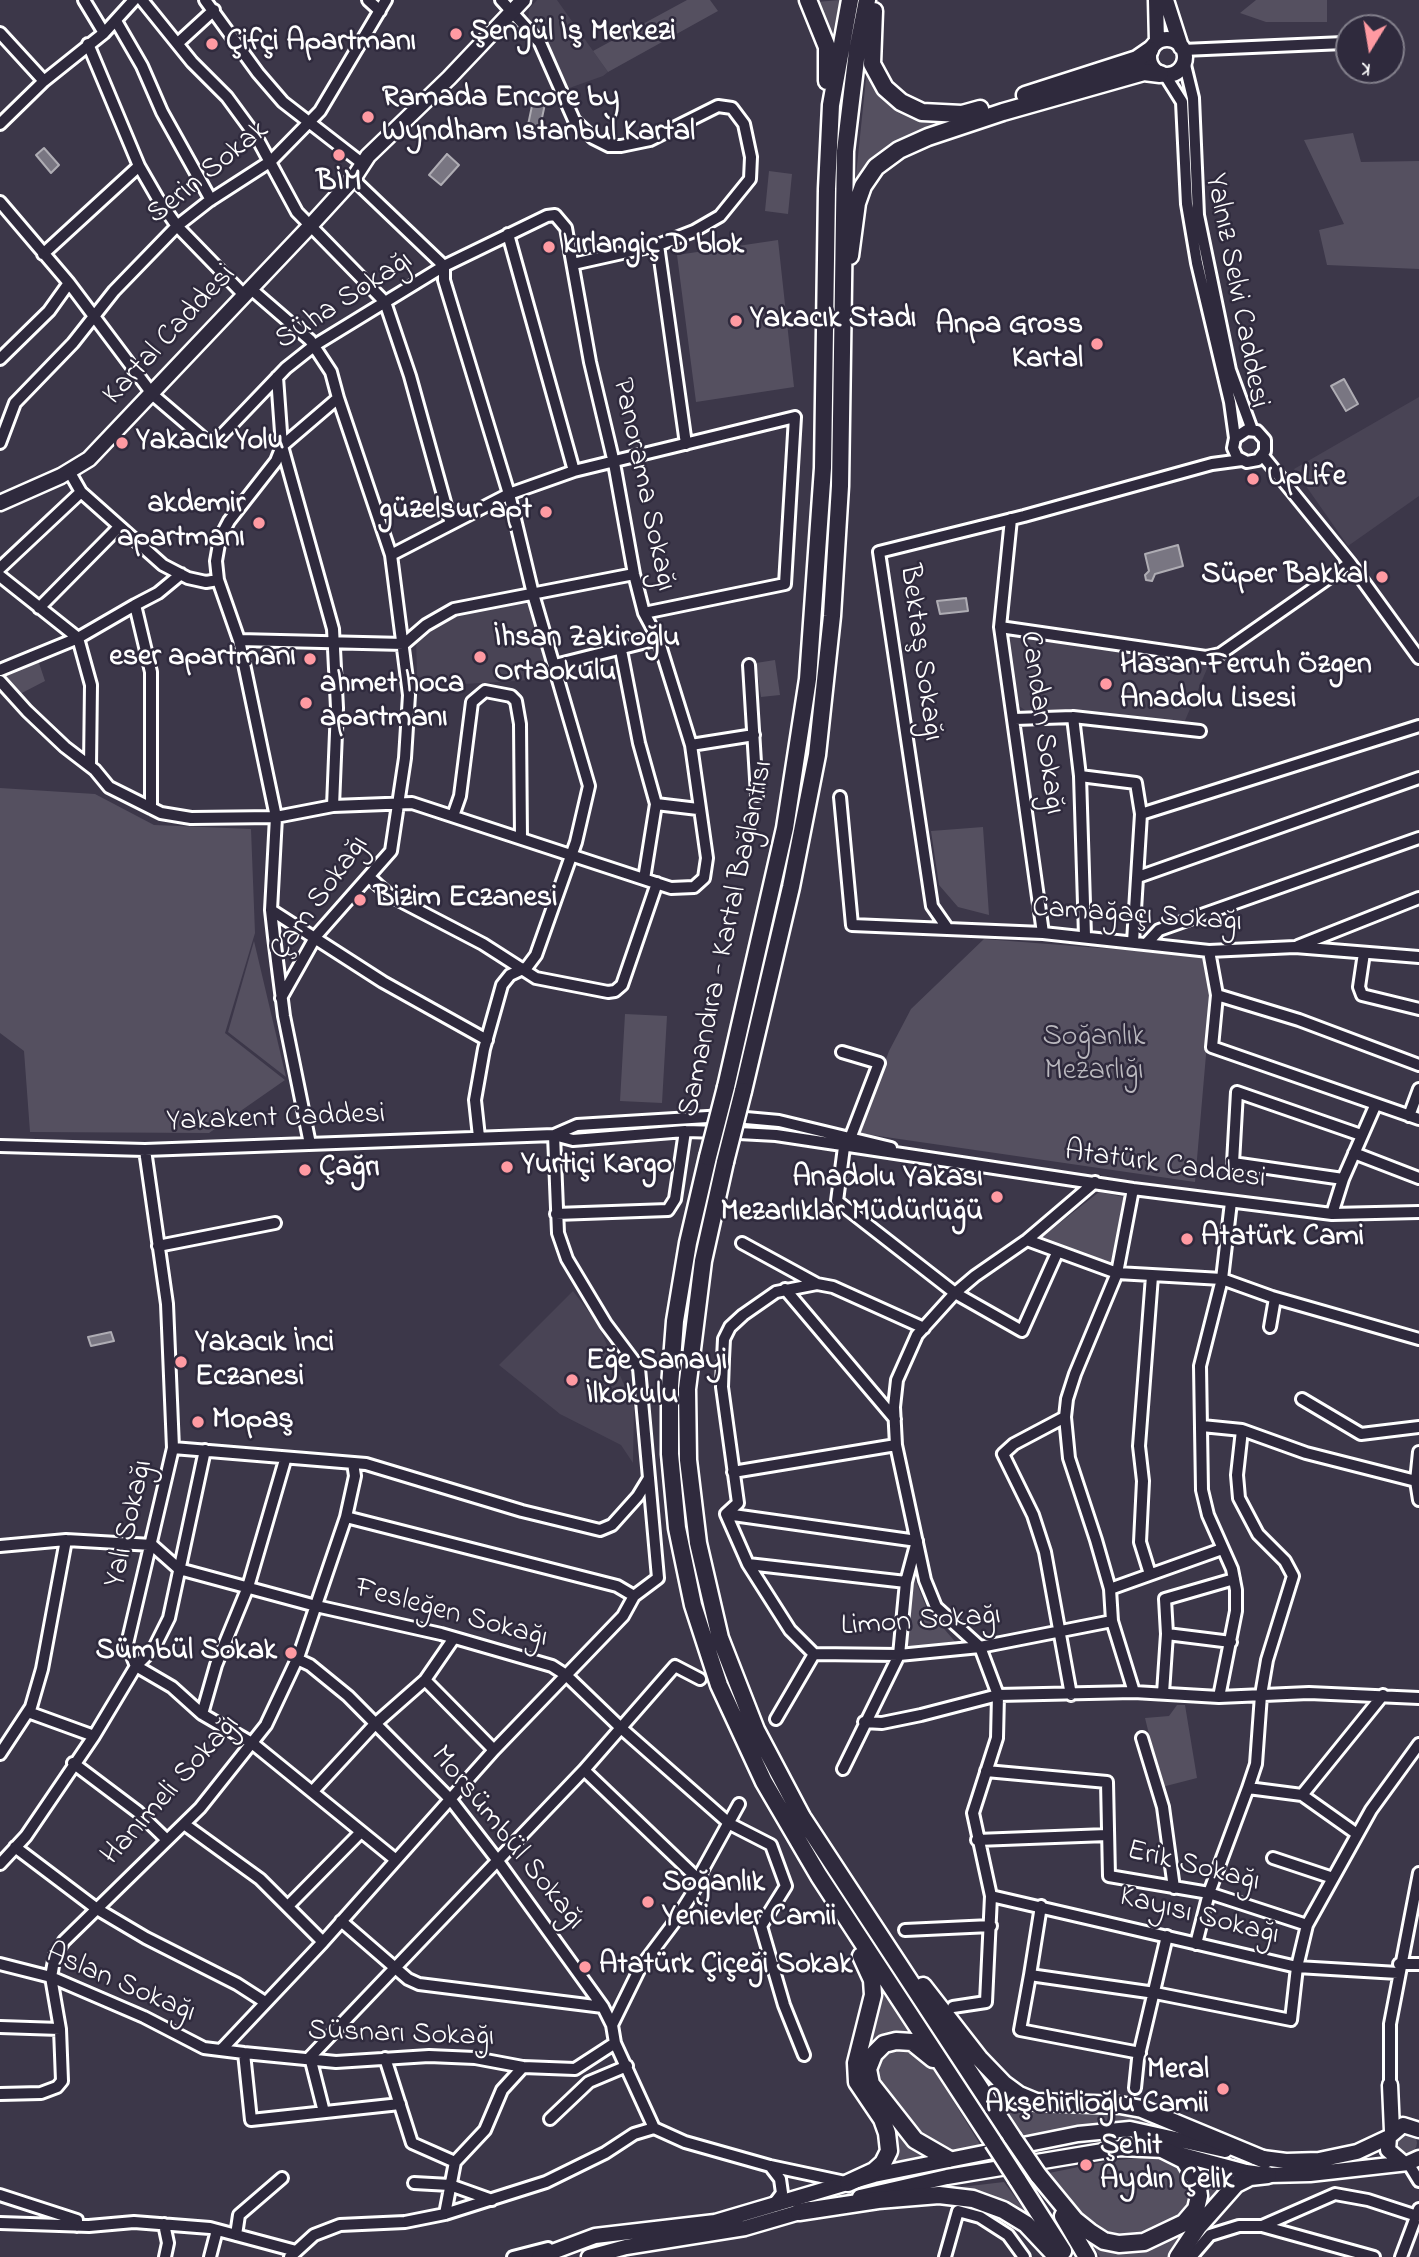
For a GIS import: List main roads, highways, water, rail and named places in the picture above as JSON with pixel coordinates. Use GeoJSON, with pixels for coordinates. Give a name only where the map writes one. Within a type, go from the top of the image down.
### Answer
{"type":"FeatureCollection","features":[{"type":"Feature","properties":{"kind":"highway"},"geometry":{"type":"LineString","coordinates":[[807,0],[827,47],[819,167],[816,310],[824,398]]}},
{"type":"Feature","properties":{"kind":"highway","name":"Samandıra - Kartal Bağlantısı"},"geometry":{"type":"LineString","coordinates":[[850,0],[831,105],[824,398],[815,610],[799,747],[771,894],[688,1243],[676,1321],[670,1386],[670,1454],[677,1528],[693,1605],[719,1685],[764,1782],[819,1876],[993,2142]]}},
{"type":"Feature","properties":{"kind":"highway","name":"Samandıra - Kartal Bağlantısı"},"geometry":{"type":"LineString","coordinates":[[867,0],[857,51],[845,151],[840,485],[832,616],[817,755],[789,898],[703,1261],[687,1389],[688,1460],[698,1543],[708,1596],[729,1664],[756,1730],[802,1817],[1038,2175]]}},
{"type":"Feature","properties":{"kind":"highway"},"geometry":{"type":"LineString","coordinates":[[876,0],[872,20],[872,64],[885,88],[901,102],[922,112],[962,114],[1137,59],[1153,46]]}},
{"type":"Feature","properties":{"kind":"highway"},"geometry":{"type":"LineString","coordinates":[[840,485],[848,426],[850,251],[857,203],[863,186],[876,167],[899,150],[928,137],[1144,72],[1163,75]]}},
{"type":"Feature","properties":{"kind":"highway"},"geometry":{"type":"LineString","coordinates":[[819,1876],[872,1980],[872,2009],[856,2063],[856,2082],[887,2133],[888,2151],[883,2163],[848,2183]]}},
{"type":"Feature","properties":{"kind":"highway"},"geometry":{"type":"LineString","coordinates":[[880,1937],[979,2058],[1004,2084],[1020,2095],[1036,2102],[1120,2105],[1142,2109],[1267,2167]]}},
{"type":"Feature","properties":{"kind":"highway"},"geometry":{"type":"LineString","coordinates":[[948,2160],[915,2140],[871,2084],[868,2069],[874,2054],[884,2044],[912,2042],[930,2055],[993,2142],[1067,2257]]}},
{"type":"Feature","properties":{"kind":"highway"},"geometry":{"type":"LineString","coordinates":[[1038,2175],[1075,2220],[1104,2241],[1119,2244],[1144,2242],[1184,2223],[1196,2209],[1199,2196],[1197,2182],[1184,2160],[1164,2150]]}},
{"type":"Feature","properties":{"kind":"highway"},"geometry":{"type":"LineString","coordinates":[[1178,2257],[1198,2227],[1236,2184],[1267,2167]]}},
{"type":"Feature","properties":{"kind":"highway"},"geometry":{"type":"LineString","coordinates":[[1038,2175],[1087,2257]]}},
{"type":"Feature","properties":{"kind":"highway"},"geometry":{"type":"LineString","coordinates":[[799,2212],[915,2197],[973,2199],[1003,2210],[1026,2224],[1057,2257]]}},
{"type":"Feature","properties":{"kind":"main road","name":"Yalnız Selvi Caddesi"},"geometry":{"type":"LineString","coordinates":[[1156,0],[1153,46],[1149,62],[1163,75]]}},
{"type":"Feature","properties":{"kind":"main road"},"geometry":{"type":"LineString","coordinates":[[1163,75],[1177,72],[1183,53],[1166,0]]}},
{"type":"Feature","properties":{"kind":"main road","name":"Kartal Caddesi"},"geometry":{"type":"LineString","coordinates":[[0,503],[89,459],[153,395],[358,172],[375,161],[400,128],[512,3]]}},
{"type":"Feature","properties":{"kind":"main road"},"geometry":{"type":"LineString","coordinates":[[1153,46],[1172,40],[1183,53]]}},
{"type":"Feature","properties":{"kind":"main road"},"geometry":{"type":"LineString","coordinates":[[589,2257],[626,2247],[745,2228],[799,2212],[1006,2165],[1121,2148],[1164,2150],[1246,2172],[1339,2157],[1390,2134],[1416,2127],[1391,2085],[1390,2134],[1388,2150],[1409,2161]]}},
{"type":"Feature","properties":{"kind":"main road"},"geometry":{"type":"LineString","coordinates":[[539,2257],[578,2241],[634,2231],[715,2222],[848,2183],[948,2160],[1039,2141],[1130,2129],[1267,2167],[1310,2174],[1409,2161]]}},
{"type":"Feature","properties":{"kind":"place","name":"Şengül İş Merkezi"},"geometry":{"type":"Point","coordinates":[456,34]}},
{"type":"Feature","properties":{"kind":"place","name":"Çifçi Apartmanı"},"geometry":{"type":"Point","coordinates":[212,44]}},
{"type":"Feature","properties":{"kind":"place","name":"Ramada Encore by Wyndham Istanbul Kartal"},"geometry":{"type":"Point","coordinates":[368,117]}},
{"type":"Feature","properties":{"kind":"place","name":"BİM"},"geometry":{"type":"Point","coordinates":[339,155]}},
{"type":"Feature","properties":{"kind":"place","name":"kırlangiç D blok"},"geometry":{"type":"Point","coordinates":[549,247]}},
{"type":"Feature","properties":{"kind":"place","name":"Yakacık Stadı"},"geometry":{"type":"Point","coordinates":[736,321]}},
{"type":"Feature","properties":{"kind":"place","name":"Anpa Gross Kartal"},"geometry":{"type":"Point","coordinates":[1097,344]}},
{"type":"Feature","properties":{"kind":"place","name":"Yakacık Yolu"},"geometry":{"type":"Point","coordinates":[122,443]}},
{"type":"Feature","properties":{"kind":"place","name":"UpLife"},"geometry":{"type":"Point","coordinates":[1253,479]}},
{"type":"Feature","properties":{"kind":"place","name":"güzelsur apt"},"geometry":{"type":"Point","coordinates":[546,512]}},
{"type":"Feature","properties":{"kind":"place","name":"akdemir apartmanı"},"geometry":{"type":"Point","coordinates":[259,523]}},
{"type":"Feature","properties":{"kind":"place","name":"Süper Bakkal"},"geometry":{"type":"Point","coordinates":[1382,577]}},
{"type":"Feature","properties":{"kind":"place","name":"İhsan Zakiroğlu Ortaokulu"},"geometry":{"type":"Point","coordinates":[480,657]}},
{"type":"Feature","properties":{"kind":"place","name":"eser apartmanı"},"geometry":{"type":"Point","coordinates":[310,659]}},
{"type":"Feature","properties":{"kind":"place","name":"Hasan Ferruh Özgen Anadolu Lisesi"},"geometry":{"type":"Point","coordinates":[1106,684]}},
{"type":"Feature","properties":{"kind":"place","name":"ahmet hoca apartmanı"},"geometry":{"type":"Point","coordinates":[306,703]}},
{"type":"Feature","properties":{"kind":"place","name":"Bizim Eczanesi"},"geometry":{"type":"Point","coordinates":[360,900]}},
{"type":"Feature","properties":{"kind":"place","name":"Yurtiçi Kargo"},"geometry":{"type":"Point","coordinates":[507,1167]}},
{"type":"Feature","properties":{"kind":"place","name":"Çağrı"},"geometry":{"type":"Point","coordinates":[305,1170]}},
{"type":"Feature","properties":{"kind":"place","name":"Anadolu Yakası Mezarlıklar Müdürlüğü"},"geometry":{"type":"Point","coordinates":[997,1197]}},
{"type":"Feature","properties":{"kind":"place","name":"Atatürk Cami"},"geometry":{"type":"Point","coordinates":[1187,1239]}},
{"type":"Feature","properties":{"kind":"place","name":"Yakacık İnci Eczanesi"},"geometry":{"type":"Point","coordinates":[181,1362]}},
{"type":"Feature","properties":{"kind":"place","name":"Eğe Sanayi İlkokulu"},"geometry":{"type":"Point","coordinates":[572,1380]}},
{"type":"Feature","properties":{"kind":"place","name":"Mopaş"},"geometry":{"type":"Point","coordinates":[198,1422]}},
{"type":"Feature","properties":{"kind":"place","name":"Sümbül Sokak"},"geometry":{"type":"Point","coordinates":[291,1653]}},
{"type":"Feature","properties":{"kind":"place","name":"Soğanlık Yenievler Camii"},"geometry":{"type":"Point","coordinates":[648,1902]}},
{"type":"Feature","properties":{"kind":"place","name":"Atatürk Çiçeği Sokak"},"geometry":{"type":"Point","coordinates":[585,1967]}},
{"type":"Feature","properties":{"kind":"place","name":"Meral Akşehirlioğlu Camii"},"geometry":{"type":"Point","coordinates":[1223,2089]}},
{"type":"Feature","properties":{"kind":"place","name":"Şehit Aydın Çelik"},"geometry":{"type":"Point","coordinates":[1086,2165]}},
{"type":"Feature","properties":{"kind":"park label","name":"Soğanlık Mezarlığı"},"geometry":{"type":"Point","coordinates":[1094,1056]}}]}
